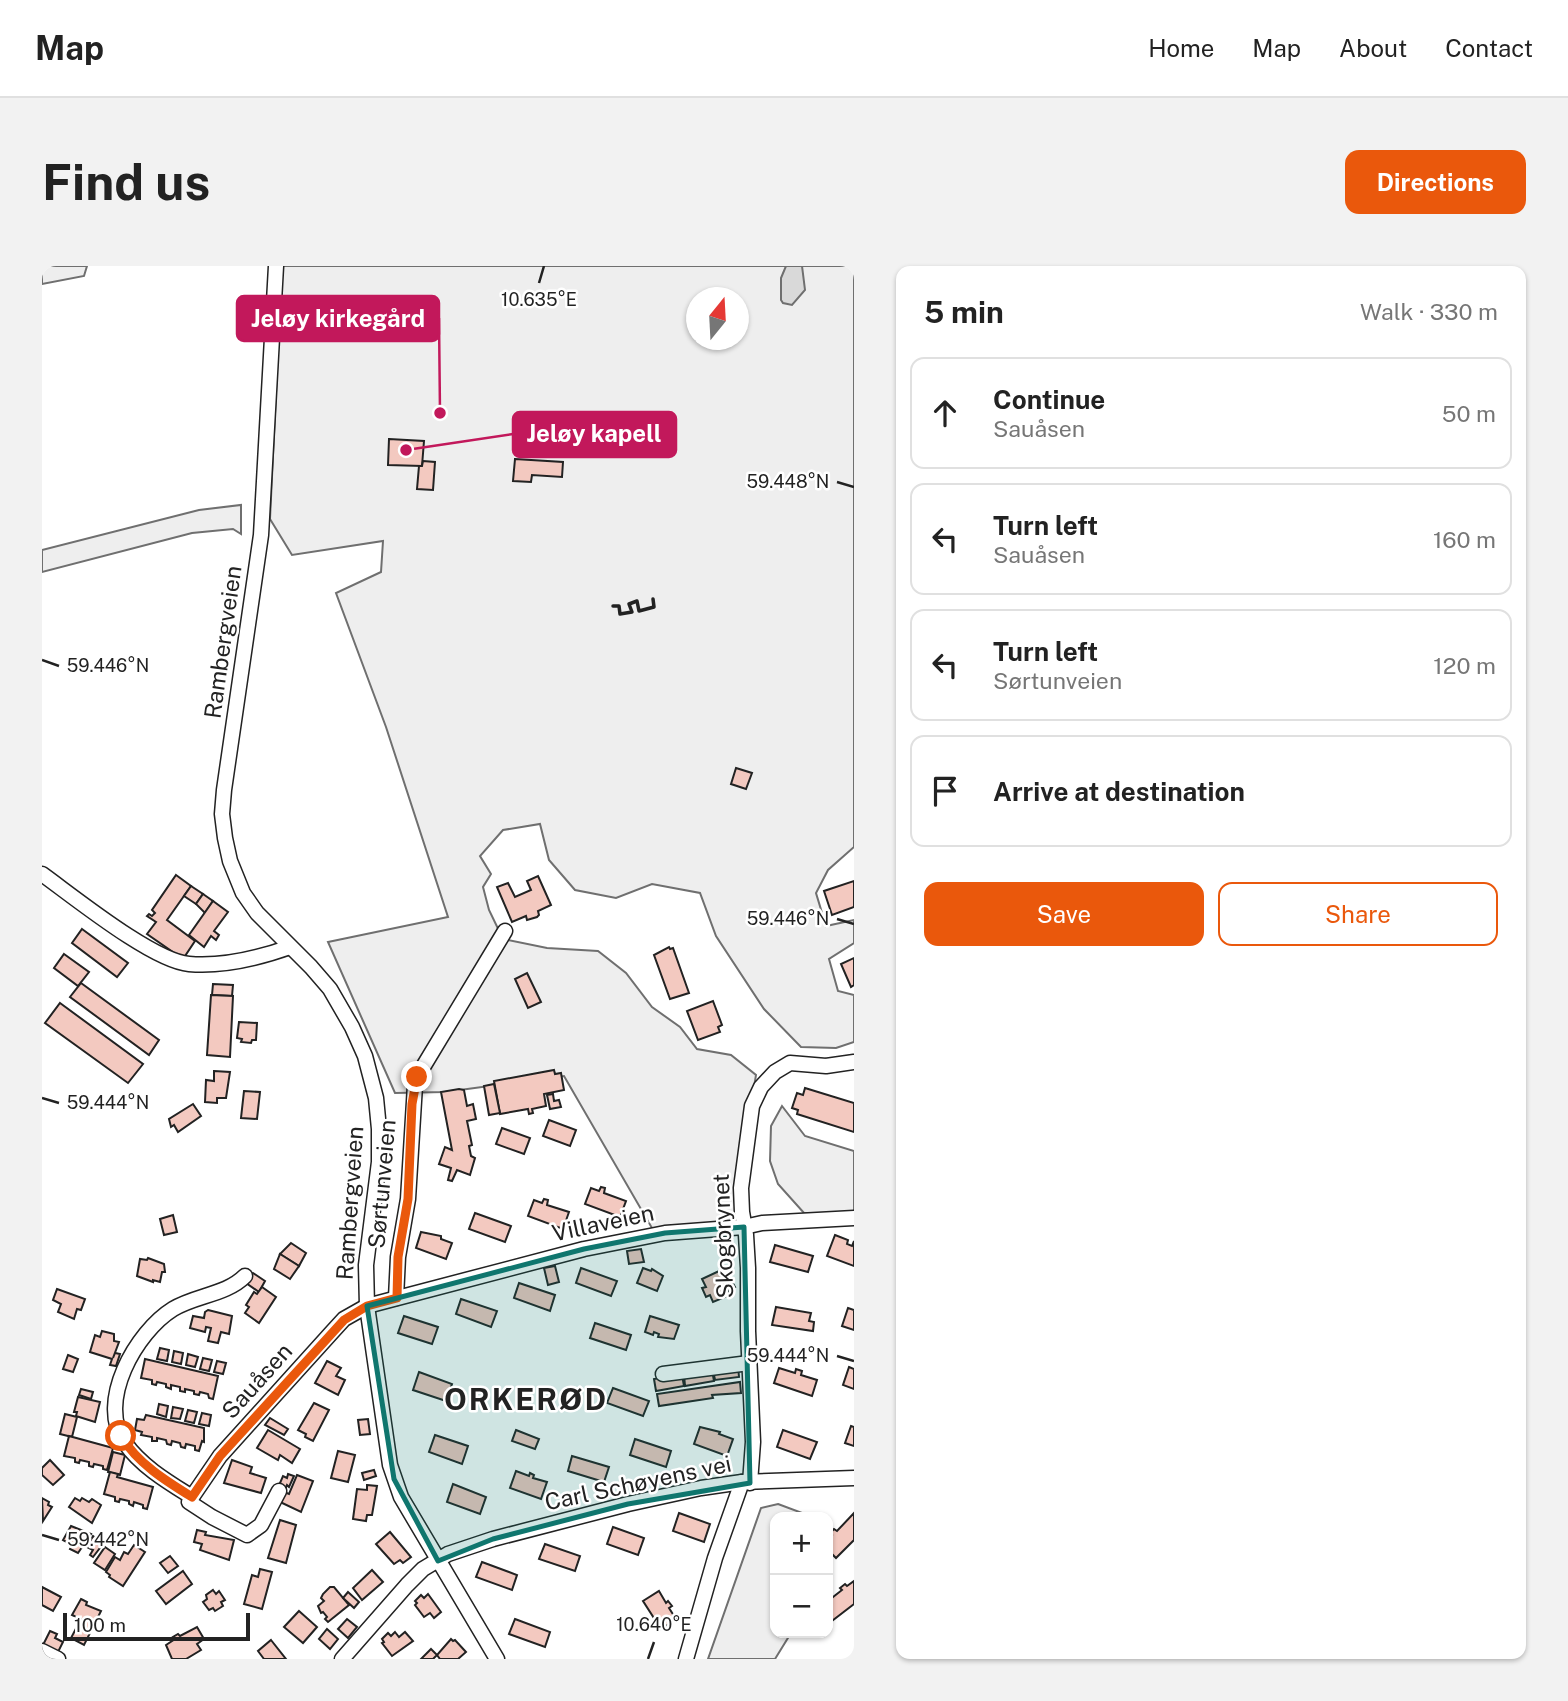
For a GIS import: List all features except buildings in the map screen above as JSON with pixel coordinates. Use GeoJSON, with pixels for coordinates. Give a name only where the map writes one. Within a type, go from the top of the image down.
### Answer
{"type":"FeatureCollection","features":[{"type":"Feature","properties":{"kind":"street","name":"Rambergveien"},"geometry":{"type":"LineString","coordinates":[[276,266],[261,534],[222,814],[230,862],[243,893],[257,913],[320,978],[345,1014],[365,1056],[376,1098],[379,1162],[366,1265],[367,1306],[385,1436],[394,1479],[401,1497],[497,1659]]}},
{"type":"Feature","properties":{"kind":"street"},"geometry":{"type":"LineString","coordinates":[[42,874],[140,942],[188,964],[230,963],[290,947]]}},
{"type":"Feature","properties":{"kind":"street","name":"Sørtunveien"},"geometry":{"type":"LineString","coordinates":[[397,1298],[398,1257],[408,1199],[415,1085],[419,1072],[505,931]]}},
{"type":"Feature","properties":{"kind":"street","name":"Skogbrynet"},"geometry":{"type":"LineString","coordinates":[[686,1659],[715,1558],[746,1483],[753,1443],[748,1258],[741,1212],[742,1172],[752,1106],[761,1087],[790,1063],[826,1066],[854,1062]]}},
{"type":"Feature","properties":{"kind":"street","name":"Villaveien"},"geometry":{"type":"LineString","coordinates":[[367,1306],[516,1265],[665,1233],[744,1227],[762,1223],[854,1218]]}},
{"type":"Feature","properties":{"kind":"street"},"geometry":{"type":"LineString","coordinates":[[245,1276],[229,1288],[184,1303],[165,1315],[139,1343],[124,1367],[116,1408],[118,1429],[134,1454],[164,1479],[192,1497],[189,1502],[247,1535],[261,1525],[279,1491]]}},
{"type":"Feature","properties":{"kind":"street","name":"Sauåsen"},"geometry":{"type":"LineString","coordinates":[[192,1497],[220,1456],[324,1340],[344,1320],[367,1306]]}},
{"type":"Feature","properties":{"kind":"street"},"geometry":{"type":"LineString","coordinates":[[663,1374],[749,1363]]}},
{"type":"Feature","properties":{"kind":"street","name":"Carl Schøyens vei"},"geometry":{"type":"LineString","coordinates":[[342,1659],[423,1569],[448,1554],[560,1521],[701,1488],[854,1478]]}},
{"type":"Feature","properties":{"kind":"street"},"geometry":{"type":"LineString","coordinates":[[42,1651],[58,1659]]}},
{"type":"Feature","properties":{"kind":"highlighted area"},"geometry":{"type":"Polygon","coordinates":[[[744,1227],[750,1483],[628,1504],[493,1539],[438,1561],[394,1479],[367,1306],[584,1249],[665,1233],[744,1227]]]}},
{"type":"Feature","properties":{"kind":"shaded area"},"geometry":{"type":"Polygon","coordinates":[[[42,266],[87,266],[84,276],[42,284],[42,266]]]}},
{"type":"Feature","properties":{"kind":"shaded area"},"geometry":{"type":"Polygon","coordinates":[[[282,266],[854,266],[854,847],[828,870],[816,893],[826,926],[854,920],[854,943],[829,959],[838,991],[854,995],[854,1042],[836,1048],[801,1047],[764,1009],[716,936],[700,893],[652,884],[616,898],[575,890],[549,860],[540,824],[503,830],[480,856],[491,874],[483,887],[489,910],[503,939],[547,948],[598,951],[626,973],[652,1007],[680,1027],[697,1049],[731,1055],[756,1075],[734,1224],[656,1235],[564,1076],[445,1092],[395,1093],[328,942],[448,917],[386,727],[336,593],[381,572],[383,541],[292,555],[270,519],[282,266]]]}},
{"type":"Feature","properties":{"kind":"shaded area"},"geometry":{"type":"Polygon","coordinates":[[[786,266],[802,266],[805,290],[792,305],[781,300],[781,278],[786,266]]]}},
{"type":"Feature","properties":{"kind":"shaded area"},"geometry":{"type":"Polygon","coordinates":[[[241,505],[241,534],[233,529],[192,533],[42,572],[42,550],[199,510],[241,505]]]}},
{"type":"Feature","properties":{"kind":"shaded area"},"geometry":{"type":"Polygon","coordinates":[[[782,1106],[805,1136],[854,1151],[854,1215],[804,1213],[778,1184],[770,1161],[771,1126],[782,1106]]]}},
{"type":"Feature","properties":{"kind":"shaded area"},"geometry":{"type":"Polygon","coordinates":[[[778,1504],[800,1512],[770,1512],[770,1638],[788,1638],[775,1659],[708,1659],[761,1508],[778,1504]]]}},
{"type":"Feature","properties":{"kind":"wall"},"geometry":{"type":"LineString","coordinates":[[613,606],[619,606],[620,614],[632,612],[629,604],[637,601],[639,611],[654,607],[653,599]]}},
{"type":"Feature","properties":{"kind":"place","name":"Jeløy kirkegård"},"geometry":{"type":"Point","coordinates":[440,413]}},
{"type":"Feature","properties":{"kind":"place","name":"Jeløy kapell"},"geometry":{"type":"Point","coordinates":[406,450]}},
{"type":"Feature","properties":{"kind":"district","name":"ORKERØD"},"geometry":{"type":"Point","coordinates":[526,1400]}},
{"type":"Feature","properties":{"kind":"route"},"geometry":{"type":"LineString","coordinates":[[121,1436],[134,1454],[164,1479],[192,1497],[220,1456],[344,1320],[367,1306],[397,1298],[398,1257],[406,1218],[412,1104],[417,1077]]}}]}
